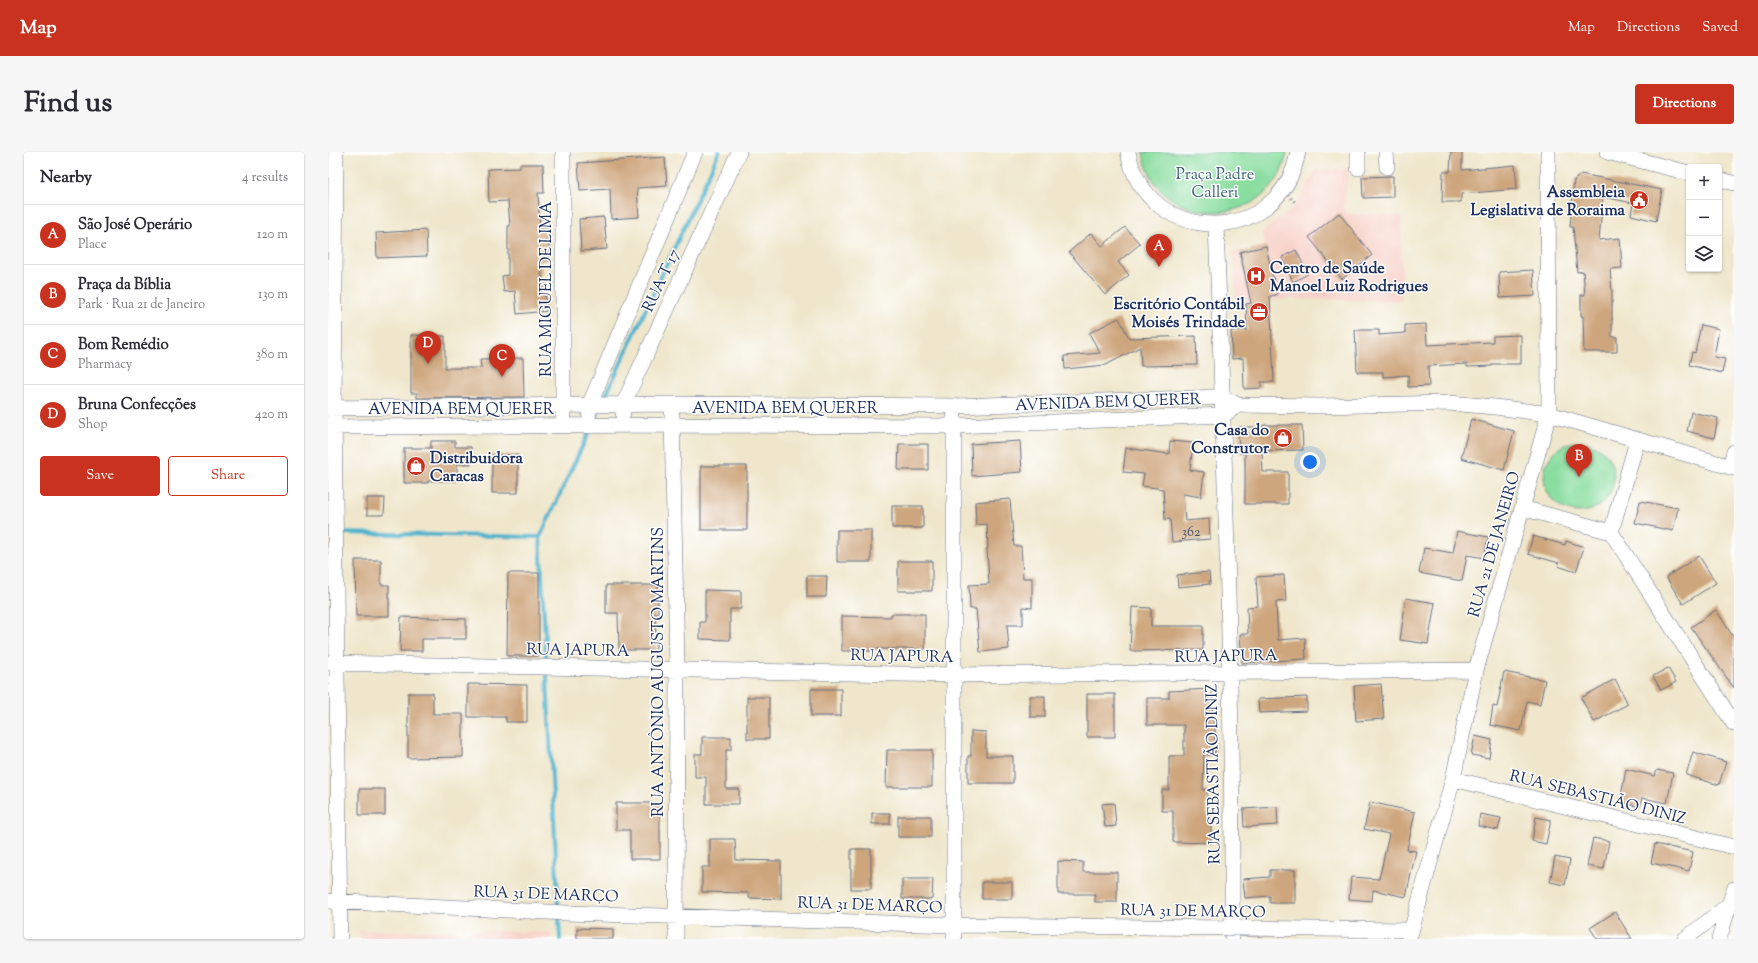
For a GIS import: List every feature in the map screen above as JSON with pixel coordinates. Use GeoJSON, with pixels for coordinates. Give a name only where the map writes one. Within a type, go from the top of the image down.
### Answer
{"type":"FeatureCollection","features":[{"type":"Feature","properties":{"kind":"street"},"geometry":{"type":"LineString","coordinates":[[336,152],[331,427],[336,533],[333,662],[334,902],[340,939]]}},
{"type":"Feature","properties":{"kind":"street","name":"RUA MIGUEL DE LIMA"},"geometry":{"type":"LineString","coordinates":[[563,152],[563,426]]}},
{"type":"Feature","properties":{"kind":"street","name":"RUA T 17"},"geometry":{"type":"LineString","coordinates":[[589,426],[588,406],[694,152]]}},
{"type":"Feature","properties":{"kind":"street","name":"RUA T 17"},"geometry":{"type":"LineString","coordinates":[[623,426],[623,405],[739,152]]}},
{"type":"Feature","properties":{"kind":"street"},"geometry":{"type":"LineString","coordinates":[[1128,152],[1134,172],[1140,183],[1161,208],[1187,221],[1199,224],[1216,225],[1239,221],[1260,211],[1269,204],[1282,190],[1289,178],[1298,152]]}},
{"type":"Feature","properties":{"kind":"street"},"geometry":{"type":"LineString","coordinates":[[1358,152],[1358,168]]}},
{"type":"Feature","properties":{"kind":"street"},"geometry":{"type":"LineString","coordinates":[[1386,152],[1387,167]]}},
{"type":"Feature","properties":{"kind":"street","name":"RUA 21 DE JANEIRO"},"geometry":{"type":"LineString","coordinates":[[1410,935],[1452,779],[1476,670],[1549,414],[1548,152]]}},
{"type":"Feature","properties":{"kind":"street"},"geometry":{"type":"LineString","coordinates":[[1607,152],[1686,172]]}},
{"type":"Feature","properties":{"kind":"street"},"geometry":{"type":"LineString","coordinates":[[1722,181],[1734,183]]}},
{"type":"Feature","properties":{"kind":"street","name":"RUA SEBASTIÃO DINIZ"},"geometry":{"type":"LineString","coordinates":[[1216,225],[1224,415],[1232,934]]}},
{"type":"Feature","properties":{"kind":"street","name":"AVENIDA BEM QUERER"},"geometry":{"type":"LineString","coordinates":[[331,408],[672,404],[954,406],[1222,396],[1238,405],[1320,406],[1449,404],[1495,407],[1549,414],[1732,468]]}},
{"type":"Feature","properties":{"kind":"street","name":"RUA ANTÔNIO AUGUSTO MARTINS"},"geometry":{"type":"LineString","coordinates":[[672,404],[677,668],[676,939]]}},
{"type":"Feature","properties":{"kind":"street","name":"AVENIDA BEM QUERER"},"geometry":{"type":"LineString","coordinates":[[331,427],[623,426],[672,424],[954,426],[1224,415],[1238,405]]}},
{"type":"Feature","properties":{"kind":"street"},"geometry":{"type":"LineString","coordinates":[[954,406],[954,932]]}},
{"type":"Feature","properties":{"kind":"street"},"geometry":{"type":"LineString","coordinates":[[1611,532],[1637,441]]}},
{"type":"Feature","properties":{"kind":"street"},"geometry":{"type":"LineString","coordinates":[[1732,468],[1734,452]]}},
{"type":"Feature","properties":{"kind":"street"},"geometry":{"type":"LineString","coordinates":[[1522,508],[1611,532],[1734,724]]}},
{"type":"Feature","properties":{"kind":"street","name":"RUA JAPURA"},"geometry":{"type":"LineString","coordinates":[[333,662],[546,667],[677,668],[954,675],[1476,670]]}},
{"type":"Feature","properties":{"kind":"street","name":"RUA SEBASTIÃO DINIZ"},"geometry":{"type":"LineString","coordinates":[[1452,779],[1734,847]]}},
{"type":"Feature","properties":{"kind":"street"},"geometry":{"type":"LineString","coordinates":[[1719,939],[1734,889]]}},
{"type":"Feature","properties":{"kind":"street","name":"RUA 31 DE MARÇO"},"geometry":{"type":"LineString","coordinates":[[334,902],[559,912],[675,915],[954,932],[1410,935]]}},
{"type":"Feature","properties":{"kind":"street"},"geometry":{"type":"LineString","coordinates":[[1685,939],[1730,904]]}},
{"type":"Feature","properties":{"kind":"shaded area"},"geometry":{"type":"Polygon","coordinates":[[[1349,168],[1344,208],[1346,213],[1401,216],[1402,301],[1287,299],[1236,304],[1233,253],[1266,246],[1261,233],[1293,208],[1300,199],[1316,170],[1349,168]]]}},
{"type":"Feature","properties":{"kind":"shaded area"},"geometry":{"type":"Polygon","coordinates":[[[359,930],[551,932],[551,939],[360,939],[359,930]]]}},
{"type":"Feature","properties":{"kind":"green space","name":"Praça Padre Calleri"},"geometry":{"type":"Polygon","coordinates":[[[1143,152],[1287,152],[1278,178],[1261,197],[1239,208],[1215,212],[1190,208],[1169,197],[1152,178],[1143,152]]]}},
{"type":"Feature","properties":{"kind":"green space"},"geometry":{"type":"Polygon","coordinates":[[[1572,442],[1586,442],[1599,448],[1608,457],[1614,470],[1612,490],[1604,502],[1586,512],[1572,512],[1559,506],[1550,497],[1544,484],[1544,470],[1550,457],[1559,448],[1572,442]]]}},
{"type":"Feature","properties":{"kind":"building"},"geometry":{"type":"Polygon","coordinates":[[[1451,152],[1462,152],[1462,170],[1515,165],[1517,189],[1461,194],[1461,202],[1442,202],[1443,172],[1450,172],[1451,152]]]}},
{"type":"Feature","properties":{"kind":"building"},"geometry":{"type":"Polygon","coordinates":[[[665,157],[667,186],[637,188],[639,217],[611,219],[610,189],[580,191],[578,163],[665,157]]]}},
{"type":"Feature","properties":{"kind":"building"},"geometry":{"type":"Polygon","coordinates":[[[520,164],[543,164],[544,193],[538,193],[540,227],[549,227],[549,260],[541,260],[543,296],[545,295],[547,311],[517,314],[515,291],[504,292],[502,276],[508,275],[508,226],[510,226],[508,201],[489,202],[488,169],[520,168],[520,164]]]}},
{"type":"Feature","properties":{"kind":"building"},"geometry":{"type":"Polygon","coordinates":[[[1581,174],[1662,190],[1656,221],[1631,215],[1633,203],[1603,197],[1599,240],[1620,238],[1622,268],[1610,269],[1612,292],[1612,337],[1617,337],[1617,352],[1584,352],[1583,316],[1581,316],[1581,295],[1585,295],[1583,271],[1577,272],[1573,227],[1570,227],[1574,180],[1581,174]]]}},
{"type":"Feature","properties":{"kind":"building"},"geometry":{"type":"Polygon","coordinates":[[[1393,176],[1393,197],[1363,198],[1362,177],[1393,176]]]}},
{"type":"Feature","properties":{"kind":"building"},"geometry":{"type":"Polygon","coordinates":[[[1339,213],[1372,255],[1342,279],[1309,237],[1339,213]]]}},
{"type":"Feature","properties":{"kind":"building"},"geometry":{"type":"Polygon","coordinates":[[[604,217],[607,249],[581,251],[579,219],[604,217]]]}},
{"type":"Feature","properties":{"kind":"building"},"geometry":{"type":"Polygon","coordinates":[[[1125,227],[1140,244],[1118,262],[1129,275],[1105,295],[1069,252],[1091,233],[1102,246],[1125,227]]]}},
{"type":"Feature","properties":{"kind":"building"},"geometry":{"type":"Polygon","coordinates":[[[426,230],[427,256],[377,258],[376,233],[426,230]]]}},
{"type":"Feature","properties":{"kind":"building"},"geometry":{"type":"Polygon","coordinates":[[[1266,246],[1277,295],[1270,296],[1274,382],[1261,382],[1261,388],[1244,389],[1243,358],[1232,359],[1231,331],[1247,330],[1246,304],[1251,303],[1240,252],[1266,246]]]}},
{"type":"Feature","properties":{"kind":"building"},"geometry":{"type":"Polygon","coordinates":[[[1296,250],[1308,274],[1293,282],[1282,257],[1296,250]]]}},
{"type":"Feature","properties":{"kind":"building"},"geometry":{"type":"Polygon","coordinates":[[[1533,270],[1535,296],[1500,298],[1499,272],[1533,270]]]}},
{"type":"Feature","properties":{"kind":"building"},"geometry":{"type":"Polygon","coordinates":[[[1119,318],[1129,338],[1196,336],[1197,365],[1141,366],[1140,347],[1106,365],[1065,369],[1064,356],[1100,353],[1089,333],[1119,318]]]}},
{"type":"Feature","properties":{"kind":"building"},"geometry":{"type":"Polygon","coordinates":[[[1426,324],[1427,345],[1493,342],[1493,336],[1521,335],[1521,364],[1492,364],[1492,366],[1467,367],[1467,364],[1428,366],[1429,386],[1408,387],[1408,375],[1383,377],[1383,372],[1357,372],[1355,330],[1379,330],[1379,335],[1405,333],[1405,325],[1426,324]]]}},
{"type":"Feature","properties":{"kind":"building"},"geometry":{"type":"Polygon","coordinates":[[[1701,325],[1719,329],[1714,357],[1725,359],[1722,373],[1689,365],[1692,352],[1695,353],[1701,325]]]}},
{"type":"Feature","properties":{"kind":"building"},"geometry":{"type":"Polygon","coordinates":[[[411,335],[445,336],[445,368],[481,368],[480,359],[523,358],[524,397],[417,398],[417,393],[411,393],[411,335]]]}},
{"type":"Feature","properties":{"kind":"building"},"geometry":{"type":"Polygon","coordinates":[[[1691,412],[1718,418],[1714,438],[1687,431],[1691,412]]]}},
{"type":"Feature","properties":{"kind":"building"},"geometry":{"type":"Polygon","coordinates":[[[1471,419],[1514,431],[1504,470],[1461,458],[1471,419]]]}},
{"type":"Feature","properties":{"kind":"building"},"geometry":{"type":"Polygon","coordinates":[[[1263,425],[1302,425],[1303,450],[1262,451],[1263,472],[1288,472],[1288,504],[1245,504],[1245,453],[1239,453],[1238,427],[1263,427],[1263,425]]]}},
{"type":"Feature","properties":{"kind":"building"},"geometry":{"type":"Polygon","coordinates":[[[431,441],[455,441],[455,447],[471,447],[471,464],[457,464],[457,481],[404,483],[404,448],[431,448],[431,441]]]}},
{"type":"Feature","properties":{"kind":"building"},"geometry":{"type":"Polygon","coordinates":[[[1020,441],[1022,472],[972,476],[971,444],[1020,441]]]}},
{"type":"Feature","properties":{"kind":"building"},"geometry":{"type":"Polygon","coordinates":[[[1170,441],[1193,443],[1190,470],[1204,472],[1201,497],[1183,494],[1185,521],[1209,519],[1210,539],[1172,542],[1170,519],[1165,520],[1163,489],[1142,486],[1144,474],[1123,472],[1126,448],[1169,454],[1170,441]]]}},
{"type":"Feature","properties":{"kind":"building"},"geometry":{"type":"Polygon","coordinates":[[[899,444],[928,444],[928,470],[898,470],[899,444]]]}},
{"type":"Feature","properties":{"kind":"building"},"geometry":{"type":"Polygon","coordinates":[[[492,455],[518,455],[518,493],[492,493],[492,455]]]}},
{"type":"Feature","properties":{"kind":"building"},"geometry":{"type":"Polygon","coordinates":[[[701,466],[747,466],[747,530],[701,530],[701,466]]]}},
{"type":"Feature","properties":{"kind":"building"},"geometry":{"type":"Polygon","coordinates":[[[367,498],[385,498],[384,515],[367,515],[367,498]]]}},
{"type":"Feature","properties":{"kind":"building"},"geometry":{"type":"Polygon","coordinates":[[[1010,499],[1014,546],[1021,546],[1023,578],[1032,578],[1032,608],[1023,607],[1023,625],[1007,625],[1009,649],[980,652],[976,609],[970,609],[969,585],[989,584],[988,548],[987,524],[976,525],[975,502],[1010,499]]]}},
{"type":"Feature","properties":{"kind":"building"},"geometry":{"type":"Polygon","coordinates":[[[1640,501],[1678,508],[1673,531],[1635,523],[1640,501]]]}},
{"type":"Feature","properties":{"kind":"building"},"geometry":{"type":"Polygon","coordinates":[[[892,506],[923,506],[923,528],[892,528],[892,506]]]}},
{"type":"Feature","properties":{"kind":"building"},"geometry":{"type":"Polygon","coordinates":[[[837,530],[871,530],[871,562],[837,562],[837,530]]]}},
{"type":"Feature","properties":{"kind":"building"},"geometry":{"type":"Polygon","coordinates":[[[1457,531],[1488,537],[1484,558],[1467,555],[1462,581],[1419,573],[1424,548],[1453,553],[1457,531]]]}},
{"type":"Feature","properties":{"kind":"building"},"geometry":{"type":"Polygon","coordinates":[[[1533,536],[1565,545],[1566,541],[1584,547],[1576,572],[1558,566],[1559,563],[1528,554],[1533,536]]]}},
{"type":"Feature","properties":{"kind":"building"},"geometry":{"type":"Polygon","coordinates":[[[1699,556],[1716,583],[1683,604],[1666,577],[1699,556]]]}},
{"type":"Feature","properties":{"kind":"building"},"geometry":{"type":"Polygon","coordinates":[[[355,560],[381,560],[381,585],[389,585],[389,616],[356,616],[355,560]]]}},
{"type":"Feature","properties":{"kind":"building"},"geometry":{"type":"Polygon","coordinates":[[[898,561],[932,561],[932,591],[898,591],[898,561]]]}},
{"type":"Feature","properties":{"kind":"building"},"geometry":{"type":"Polygon","coordinates":[[[1209,572],[1210,584],[1178,587],[1177,575],[1209,572]]]}},
{"type":"Feature","properties":{"kind":"building"},"geometry":{"type":"Polygon","coordinates":[[[508,573],[539,573],[539,656],[507,656],[508,573]]]}},
{"type":"Feature","properties":{"kind":"building"},"geometry":{"type":"Polygon","coordinates":[[[1284,575],[1286,601],[1276,602],[1278,640],[1305,638],[1306,659],[1242,663],[1240,634],[1248,634],[1247,607],[1258,606],[1256,577],[1284,575]]]}},
{"type":"Feature","properties":{"kind":"building"},"geometry":{"type":"Polygon","coordinates":[[[807,576],[827,576],[826,597],[807,597],[807,576]]]}},
{"type":"Feature","properties":{"kind":"building"},"geometry":{"type":"Polygon","coordinates":[[[606,585],[658,585],[658,613],[655,613],[656,650],[619,650],[618,613],[606,613],[606,585]]]}},
{"type":"Feature","properties":{"kind":"building"},"geometry":{"type":"Polygon","coordinates":[[[705,590],[741,591],[741,609],[730,609],[730,640],[700,639],[700,622],[705,622],[705,590]]]}},
{"type":"Feature","properties":{"kind":"building"},"geometry":{"type":"Polygon","coordinates":[[[1406,598],[1435,603],[1428,644],[1400,640],[1406,598]]]}},
{"type":"Feature","properties":{"kind":"building"},"geometry":{"type":"Polygon","coordinates":[[[1132,607],[1151,608],[1151,626],[1203,626],[1203,650],[1130,651],[1132,607]]]}},
{"type":"Feature","properties":{"kind":"building"},"geometry":{"type":"Polygon","coordinates":[[[1716,610],[1734,638],[1734,688],[1691,627],[1716,610]]]}},
{"type":"Feature","properties":{"kind":"building"},"geometry":{"type":"Polygon","coordinates":[[[891,614],[925,614],[925,649],[871,649],[871,651],[842,651],[842,616],[891,617],[891,614]]]}},
{"type":"Feature","properties":{"kind":"building"},"geometry":{"type":"Polygon","coordinates":[[[401,617],[466,619],[466,639],[422,639],[422,651],[400,651],[401,617]]]}},
{"type":"Feature","properties":{"kind":"building"},"geometry":{"type":"Polygon","coordinates":[[[1668,668],[1676,682],[1661,690],[1653,676],[1668,668]]]}},
{"type":"Feature","properties":{"kind":"building"},"geometry":{"type":"Polygon","coordinates":[[[1504,672],[1545,680],[1540,704],[1527,701],[1521,731],[1490,725],[1493,706],[1497,707],[1504,672]]]}},
{"type":"Feature","properties":{"kind":"building"},"geometry":{"type":"Polygon","coordinates":[[[1615,679],[1628,704],[1594,722],[1581,698],[1615,679]]]}},
{"type":"Feature","properties":{"kind":"building"},"geometry":{"type":"Polygon","coordinates":[[[468,684],[527,685],[527,722],[506,722],[506,717],[468,717],[468,684]]]}},
{"type":"Feature","properties":{"kind":"building"},"geometry":{"type":"Polygon","coordinates":[[[1381,684],[1384,719],[1356,721],[1354,686],[1381,684]]]}},
{"type":"Feature","properties":{"kind":"building"},"geometry":{"type":"Polygon","coordinates":[[[811,689],[841,689],[841,716],[811,716],[811,689]]]}},
{"type":"Feature","properties":{"kind":"building"},"geometry":{"type":"Polygon","coordinates":[[[1212,689],[1213,727],[1215,727],[1215,755],[1204,755],[1203,790],[1207,790],[1207,815],[1211,815],[1211,843],[1173,842],[1173,811],[1162,811],[1162,790],[1169,790],[1169,756],[1184,756],[1184,725],[1147,725],[1147,698],[1169,698],[1169,691],[1212,689]]]}},
{"type":"Feature","properties":{"kind":"building"},"geometry":{"type":"Polygon","coordinates":[[[408,693],[433,693],[433,714],[463,714],[463,757],[408,758],[408,693]]]}},
{"type":"Feature","properties":{"kind":"building"},"geometry":{"type":"Polygon","coordinates":[[[1087,694],[1115,694],[1115,737],[1087,737],[1087,694]]]}},
{"type":"Feature","properties":{"kind":"building"},"geometry":{"type":"Polygon","coordinates":[[[1030,696],[1045,696],[1045,717],[1030,717],[1030,696]]]}},
{"type":"Feature","properties":{"kind":"building"},"geometry":{"type":"Polygon","coordinates":[[[747,697],[769,697],[769,739],[747,739],[747,697]]]}},
{"type":"Feature","properties":{"kind":"building"},"geometry":{"type":"Polygon","coordinates":[[[1307,697],[1307,711],[1259,713],[1258,699],[1307,697]]]}},
{"type":"Feature","properties":{"kind":"building"},"geometry":{"type":"Polygon","coordinates":[[[971,731],[986,732],[986,756],[1013,756],[1013,783],[968,783],[968,756],[971,756],[971,731]]]}},
{"type":"Feature","properties":{"kind":"building"},"geometry":{"type":"Polygon","coordinates":[[[1475,736],[1492,740],[1489,758],[1471,755],[1475,736]]]}},
{"type":"Feature","properties":{"kind":"building"},"geometry":{"type":"Polygon","coordinates":[[[702,737],[731,737],[731,750],[726,750],[726,789],[739,789],[739,804],[706,804],[706,777],[695,777],[695,754],[702,754],[702,737]]]}},
{"type":"Feature","properties":{"kind":"building"},"geometry":{"type":"Polygon","coordinates":[[[887,750],[932,750],[932,787],[886,787],[887,750]]]}},
{"type":"Feature","properties":{"kind":"building"},"geometry":{"type":"Polygon","coordinates":[[[1693,752],[1726,762],[1719,785],[1686,775],[1693,752]]]}},
{"type":"Feature","properties":{"kind":"building"},"geometry":{"type":"Polygon","coordinates":[[[1626,769],[1655,776],[1657,770],[1673,773],[1667,803],[1642,798],[1640,807],[1620,802],[1626,769]]]}},
{"type":"Feature","properties":{"kind":"building"},"geometry":{"type":"Polygon","coordinates":[[[359,789],[385,789],[385,815],[359,815],[359,789]]]}},
{"type":"Feature","properties":{"kind":"building"},"geometry":{"type":"Polygon","coordinates":[[[1370,802],[1415,812],[1407,850],[1416,851],[1406,897],[1373,890],[1372,901],[1349,899],[1351,877],[1379,879],[1389,834],[1364,829],[1370,802]]]}},
{"type":"Feature","properties":{"kind":"building"},"geometry":{"type":"Polygon","coordinates":[[[616,803],[660,803],[660,859],[630,859],[630,830],[616,830],[616,803]]]}},
{"type":"Feature","properties":{"kind":"building"},"geometry":{"type":"Polygon","coordinates":[[[1114,803],[1116,826],[1105,827],[1102,804],[1114,803]]]}},
{"type":"Feature","properties":{"kind":"building"},"geometry":{"type":"Polygon","coordinates":[[[1277,807],[1278,825],[1244,827],[1243,809],[1277,807]]]}},
{"type":"Feature","properties":{"kind":"building"},"geometry":{"type":"Polygon","coordinates":[[[872,813],[890,813],[890,824],[872,824],[872,813]]]}},
{"type":"Feature","properties":{"kind":"building"},"geometry":{"type":"Polygon","coordinates":[[[1480,814],[1501,818],[1498,830],[1478,826],[1480,814]]]}},
{"type":"Feature","properties":{"kind":"building"},"geometry":{"type":"Polygon","coordinates":[[[898,816],[931,816],[931,837],[898,837],[898,816]]]}},
{"type":"Feature","properties":{"kind":"building"},"geometry":{"type":"Polygon","coordinates":[[[1536,817],[1551,820],[1546,844],[1532,841],[1536,817]]]}},
{"type":"Feature","properties":{"kind":"building"},"geometry":{"type":"Polygon","coordinates":[[[1593,838],[1609,841],[1604,869],[1587,866],[1593,838]]]}},
{"type":"Feature","properties":{"kind":"building"},"geometry":{"type":"Polygon","coordinates":[[[710,839],[735,839],[736,860],[781,861],[781,899],[749,898],[749,893],[702,892],[702,867],[710,867],[710,839]]]}},
{"type":"Feature","properties":{"kind":"building"},"geometry":{"type":"Polygon","coordinates":[[[1655,844],[1693,852],[1689,871],[1651,863],[1655,844]]]}},
{"type":"Feature","properties":{"kind":"building"},"geometry":{"type":"Polygon","coordinates":[[[851,849],[871,849],[871,889],[851,889],[851,849]]]}},
{"type":"Feature","properties":{"kind":"building"},"geometry":{"type":"Polygon","coordinates":[[[1555,857],[1570,860],[1565,885],[1550,882],[1555,857]]]}},
{"type":"Feature","properties":{"kind":"building"},"geometry":{"type":"Polygon","coordinates":[[[1058,861],[1083,862],[1083,872],[1117,872],[1117,902],[1095,902],[1095,894],[1058,894],[1058,861]]]}},
{"type":"Feature","properties":{"kind":"building"},"geometry":{"type":"Polygon","coordinates":[[[1270,870],[1295,870],[1295,903],[1270,903],[1270,896],[1245,898],[1243,879],[1270,877],[1270,870]]]}},
{"type":"Feature","properties":{"kind":"building"},"geometry":{"type":"Polygon","coordinates":[[[902,879],[933,879],[932,899],[902,899],[902,879]]]}},
{"type":"Feature","properties":{"kind":"building"},"geometry":{"type":"Polygon","coordinates":[[[982,882],[1012,882],[1012,899],[982,899],[982,882]]]}},
{"type":"Feature","properties":{"kind":"building"},"geometry":{"type":"Polygon","coordinates":[[[1615,912],[1632,939],[1597,939],[1590,928],[1615,912]]]}},
{"type":"Feature","properties":{"kind":"building"},"geometry":{"type":"Polygon","coordinates":[[[577,928],[613,929],[613,939],[577,939],[577,928]]]}},
{"type":"Feature","properties":{"kind":"waterway"},"geometry":{"type":"LineString","coordinates":[[605,397],[719,152]]}},
{"type":"Feature","properties":{"kind":"waterway"},"geometry":{"type":"LineString","coordinates":[[595,418],[597,413]]}},
{"type":"Feature","properties":{"kind":"waterway"},"geometry":{"type":"LineString","coordinates":[[560,939],[540,537],[588,434]]}},
{"type":"Feature","properties":{"kind":"waterway"},"geometry":{"type":"LineString","coordinates":[[338,533],[540,537]]}},
{"type":"Feature","properties":{"kind":"place","name":"Assembleia Legislativa de Roraima"},"geometry":{"type":"Point","coordinates":[1639,200]}},
{"type":"Feature","properties":{"kind":"place","name":"São José Operário"},"geometry":{"type":"Point","coordinates":[1159,267]}},
{"type":"Feature","properties":{"kind":"place","name":"Centro de Saúde Manoel Luiz Rodrigues"},"geometry":{"type":"Point","coordinates":[1256,276]}},
{"type":"Feature","properties":{"kind":"place","name":"Escritório Contábil Moisés Trindade"},"geometry":{"type":"Point","coordinates":[1259,312]}},
{"type":"Feature","properties":{"kind":"place","name":"Bruna Confecções"},"geometry":{"type":"Point","coordinates":[428,364]}},
{"type":"Feature","properties":{"kind":"place","name":"Bom Remédio"},"geometry":{"type":"Point","coordinates":[502,377]}},
{"type":"Feature","properties":{"kind":"place","name":"Casa do Construtor"},"geometry":{"type":"Point","coordinates":[1283,438]}},
{"type":"Feature","properties":{"kind":"place","name":"Distribuidora Caracas"},"geometry":{"type":"Point","coordinates":[416,466]}},
{"type":"Feature","properties":{"kind":"place","name":"Praça da Bíblia"},"geometry":{"type":"Point","coordinates":[1579,477]}}]}
